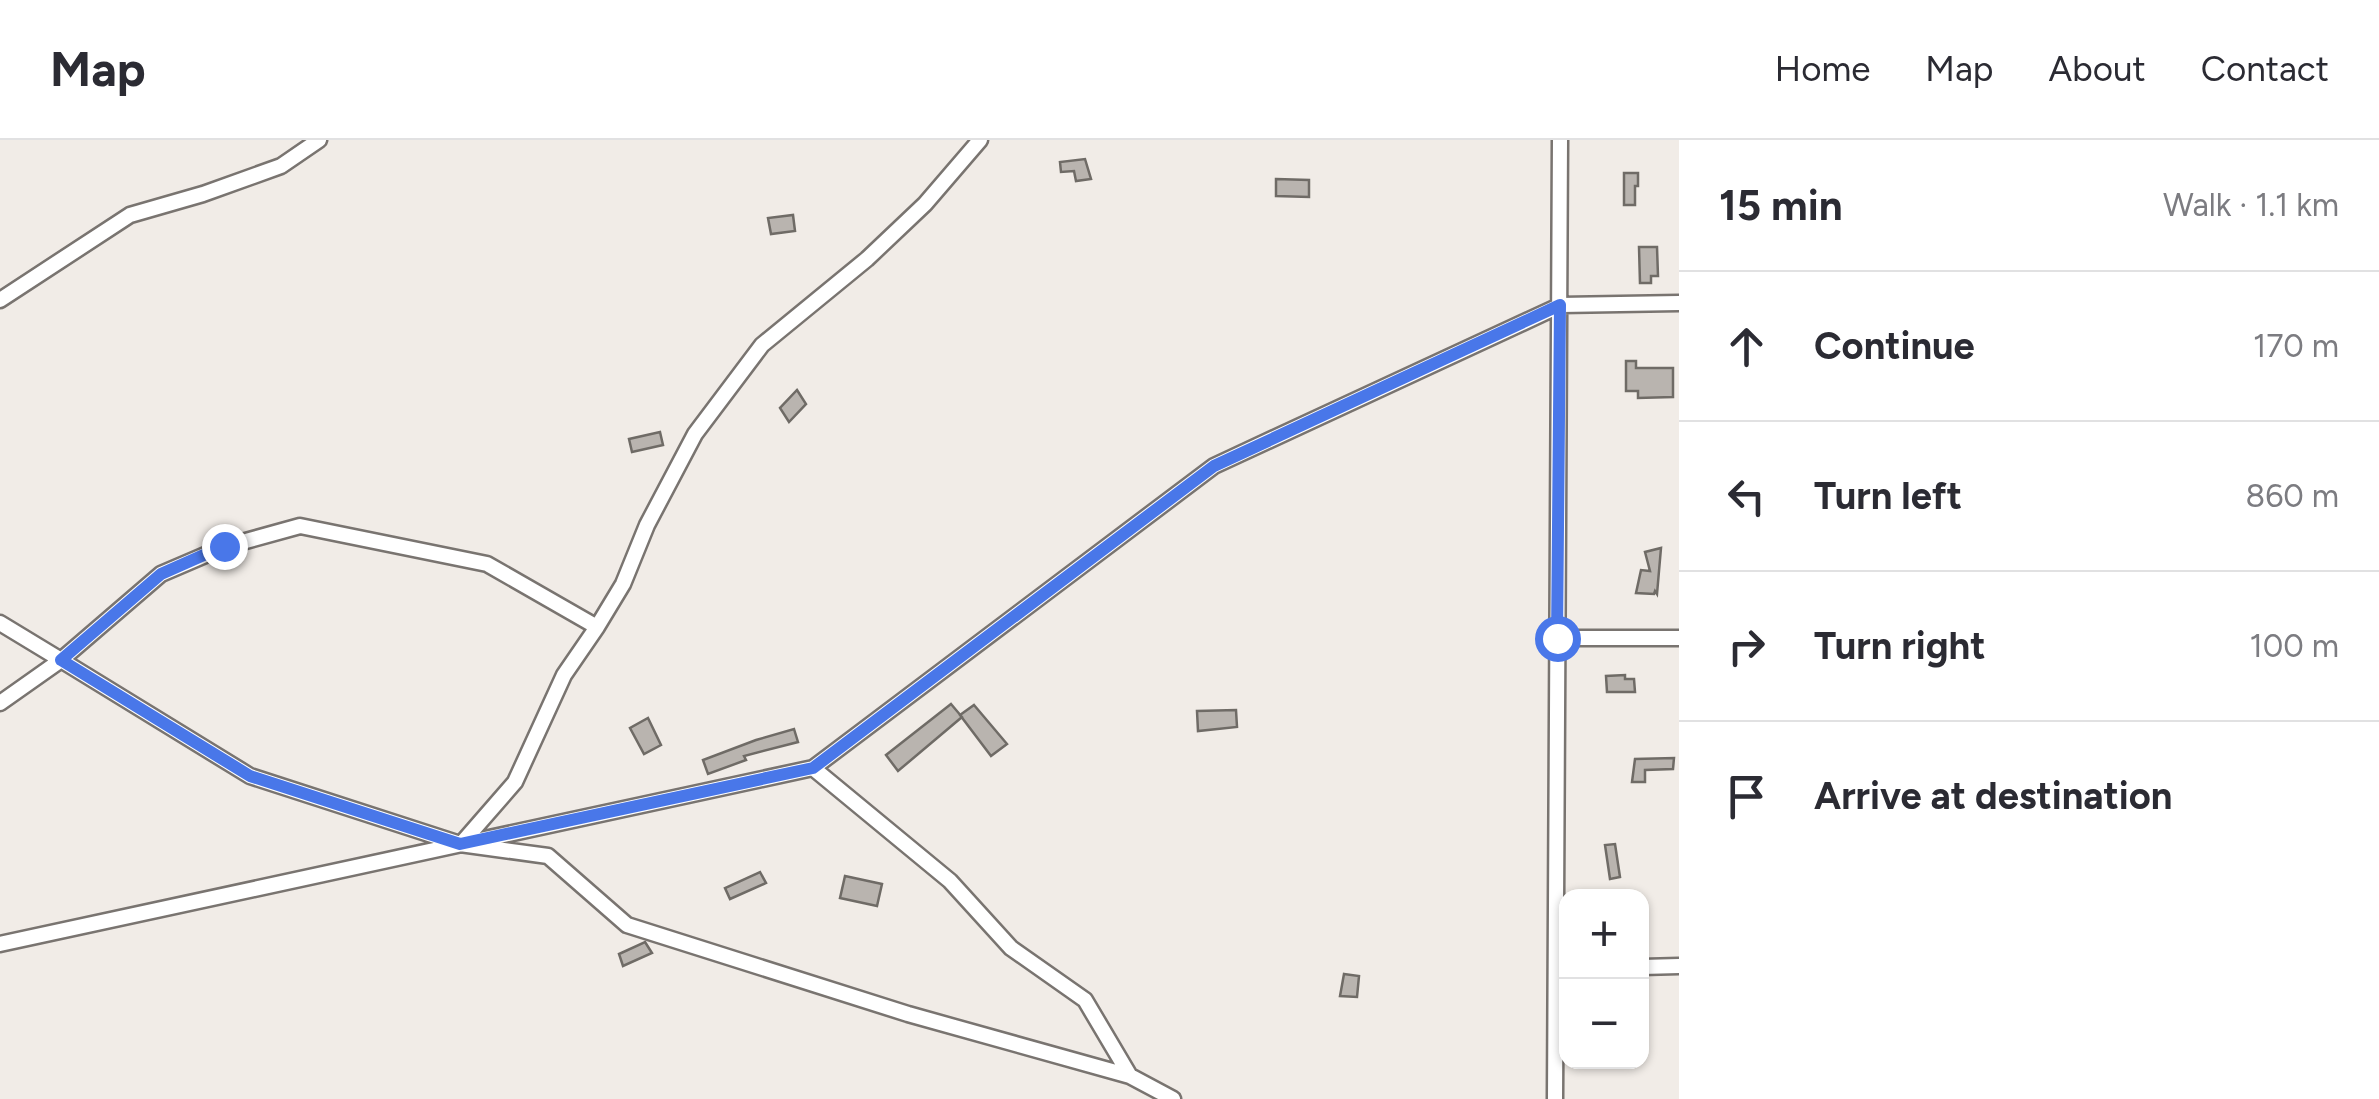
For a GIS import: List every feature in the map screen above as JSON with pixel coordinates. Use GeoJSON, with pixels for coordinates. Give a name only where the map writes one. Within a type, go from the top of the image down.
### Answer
{"type":"FeatureCollection","features":[{"type":"Feature","properties":{"kind":"street"},"geometry":{"type":"LineString","coordinates":[[0,300],[130,215],[281,166],[319,140]]}},
{"type":"Feature","properties":{"kind":"street"},"geometry":{"type":"LineString","coordinates":[[460,844],[514,782],[564,675],[624,584],[647,526],[696,434],[762,345],[911,218],[980,140]]}},
{"type":"Feature","properties":{"kind":"street"},"geometry":{"type":"LineString","coordinates":[[1560,140],[1557,638],[1560,889]]}},
{"type":"Feature","properties":{"kind":"street"},"geometry":{"type":"LineString","coordinates":[[0,944],[813,768],[1214,466],[1560,305],[1679,303]]}},
{"type":"Feature","properties":{"kind":"street"},"geometry":{"type":"LineString","coordinates":[[0,703],[61,660],[161,574],[224,546],[300,526],[488,564],[598,627]]}},
{"type":"Feature","properties":{"kind":"street"},"geometry":{"type":"LineString","coordinates":[[0,623],[250,776],[460,844],[548,856],[627,925],[908,1014],[1130,1076],[1173,1099]]}},
{"type":"Feature","properties":{"kind":"street"},"geometry":{"type":"LineString","coordinates":[[1557,638],[1679,638]]}},
{"type":"Feature","properties":{"kind":"street"},"geometry":{"type":"LineString","coordinates":[[813,768],[950,881],[1011,948],[1086,1000],[1130,1076]]}},
{"type":"Feature","properties":{"kind":"street"},"geometry":{"type":"LineString","coordinates":[[1649,966],[1679,966]]}},
{"type":"Feature","properties":{"kind":"street"},"geometry":{"type":"LineString","coordinates":[[1556,1099],[1561,979]]}},
{"type":"Feature","properties":{"kind":"building"},"geometry":{"type":"Polygon","coordinates":[[[1085,159],[1091,179],[1076,181],[1074,171],[1061,172],[1060,162],[1085,159]]]}},
{"type":"Feature","properties":{"kind":"building"},"geometry":{"type":"Polygon","coordinates":[[[1624,173],[1638,173],[1635,205],[1624,205],[1624,173]]]}},
{"type":"Feature","properties":{"kind":"building"},"geometry":{"type":"Polygon","coordinates":[[[1276,179],[1309,180],[1309,197],[1276,196],[1276,179]]]}},
{"type":"Feature","properties":{"kind":"building"},"geometry":{"type":"Polygon","coordinates":[[[793,215],[795,231],[771,234],[768,218],[793,215]]]}},
{"type":"Feature","properties":{"kind":"building"},"geometry":{"type":"Polygon","coordinates":[[[1639,247],[1657,247],[1658,276],[1651,276],[1651,283],[1640,283],[1639,247]]]}},
{"type":"Feature","properties":{"kind":"building"},"geometry":{"type":"Polygon","coordinates":[[[1626,361],[1636,361],[1636,368],[1673,368],[1673,397],[1638,398],[1638,391],[1626,391],[1626,361]]]}},
{"type":"Feature","properties":{"kind":"building"},"geometry":{"type":"Polygon","coordinates":[[[797,390],[806,404],[789,422],[780,408],[797,390]]]}},
{"type":"Feature","properties":{"kind":"building"},"geometry":{"type":"Polygon","coordinates":[[[660,432],[663,445],[632,452],[629,439],[660,432]]]}},
{"type":"Feature","properties":{"kind":"building"},"geometry":{"type":"Polygon","coordinates":[[[1661,548],[1657,594],[1636,593],[1641,570],[1650,571],[1645,552],[1661,548]]]}},
{"type":"Feature","properties":{"kind":"building"},"geometry":{"type":"Polygon","coordinates":[[[1625,675],[1625,679],[1634,679],[1635,692],[1607,692],[1606,676],[1625,675]]]}},
{"type":"Feature","properties":{"kind":"building"},"geometry":{"type":"Polygon","coordinates":[[[951,704],[962,717],[898,771],[886,755],[951,704]]]}},
{"type":"Feature","properties":{"kind":"building"},"geometry":{"type":"Polygon","coordinates":[[[974,705],[1007,744],[991,756],[960,715],[974,705]]]}},
{"type":"Feature","properties":{"kind":"building"},"geometry":{"type":"Polygon","coordinates":[[[1236,710],[1237,727],[1198,731],[1197,711],[1236,710]]]}},
{"type":"Feature","properties":{"kind":"building"},"geometry":{"type":"Polygon","coordinates":[[[648,718],[661,745],[644,754],[630,728],[648,718]]]}},
{"type":"Feature","properties":{"kind":"building"},"geometry":{"type":"Polygon","coordinates":[[[794,729],[798,742],[744,756],[746,760],[708,774],[703,760],[794,729]]]}},
{"type":"Feature","properties":{"kind":"building"},"geometry":{"type":"Polygon","coordinates":[[[1674,758],[1673,769],[1645,770],[1645,782],[1632,782],[1635,759],[1674,758]]]}},
{"type":"Feature","properties":{"kind":"building"},"geometry":{"type":"Polygon","coordinates":[[[1615,844],[1620,877],[1610,879],[1605,845],[1615,844]]]}},
{"type":"Feature","properties":{"kind":"building"},"geometry":{"type":"Polygon","coordinates":[[[760,872],[766,883],[730,899],[725,888],[760,872]]]}},
{"type":"Feature","properties":{"kind":"building"},"geometry":{"type":"Polygon","coordinates":[[[845,876],[882,884],[877,906],[840,898],[845,876]]]}},
{"type":"Feature","properties":{"kind":"building"},"geometry":{"type":"Polygon","coordinates":[[[645,942],[652,953],[623,966],[619,954],[645,942]]]}},
{"type":"Feature","properties":{"kind":"building"},"geometry":{"type":"Polygon","coordinates":[[[1344,974],[1359,976],[1357,997],[1340,996],[1344,974]]]}},
{"type":"Feature","properties":{"kind":"route"},"geometry":{"type":"LineString","coordinates":[[224,546],[161,574],[61,660],[250,776],[460,844],[813,768],[1214,466],[1560,305],[1557,638]]}}]}
